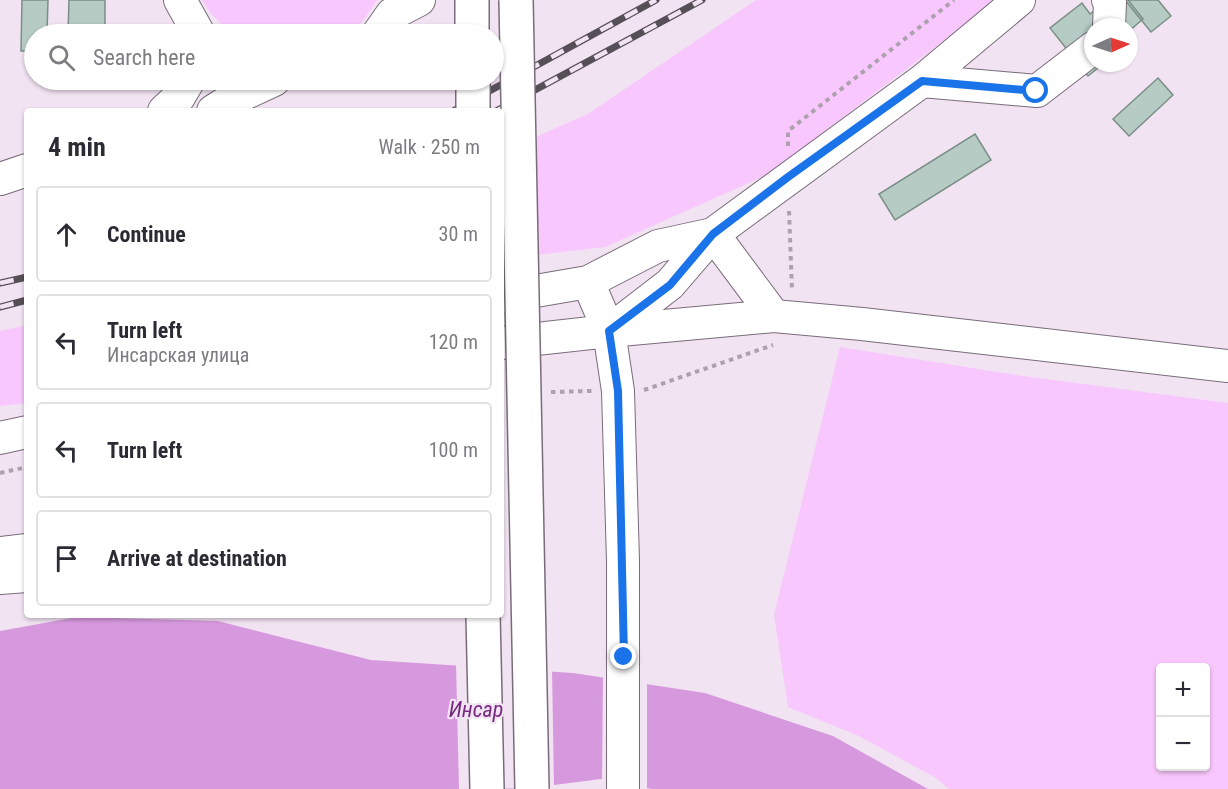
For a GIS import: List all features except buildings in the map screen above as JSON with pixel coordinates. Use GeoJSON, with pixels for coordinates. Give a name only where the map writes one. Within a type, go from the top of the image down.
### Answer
{"type":"FeatureCollection","features":[{"type":"Feature","properties":{"kind":"main road"},"geometry":{"type":"LineString","coordinates":[[472,0],[472,24]]}},
{"type":"Feature","properties":{"kind":"main road"},"geometry":{"type":"LineString","coordinates":[[516,0],[532,789]]}},
{"type":"Feature","properties":{"kind":"main road"},"geometry":{"type":"LineString","coordinates":[[473,90],[473,108]]}},
{"type":"Feature","properties":{"kind":"main road"},"geometry":{"type":"LineString","coordinates":[[483,618],[487,789]]}},
{"type":"Feature","properties":{"kind":"street"},"geometry":{"type":"LineString","coordinates":[[180,0],[193,24]]}},
{"type":"Feature","properties":{"kind":"street"},"geometry":{"type":"LineString","coordinates":[[609,331],[670,285],[713,234],[922,81],[1019,0]]}},
{"type":"Feature","properties":{"kind":"street"},"geometry":{"type":"LineString","coordinates":[[1108,0],[1110,2],[1109,18]]}},
{"type":"Feature","properties":{"kind":"street"},"geometry":{"type":"LineString","coordinates":[[922,81],[1036,91],[1084,55]]}},
{"type":"Feature","properties":{"kind":"street"},"geometry":{"type":"LineString","coordinates":[[167,108],[183,90]]}},
{"type":"Feature","properties":{"kind":"street"},"geometry":{"type":"LineString","coordinates":[[218,108],[253,90]]}},
{"type":"Feature","properties":{"kind":"street"},"geometry":{"type":"LineString","coordinates":[[0,179],[24,171]]}},
{"type":"Feature","properties":{"kind":"street"},"geometry":{"type":"LineString","coordinates":[[504,296],[588,282],[658,246],[713,234]]}},
{"type":"Feature","properties":{"kind":"street"},"geometry":{"type":"LineString","coordinates":[[713,234],[774,316]]}},
{"type":"Feature","properties":{"kind":"street"},"geometry":{"type":"LineString","coordinates":[[588,282],[609,331],[618,391],[624,657],[623,789]]}},
{"type":"Feature","properties":{"kind":"street"},"geometry":{"type":"LineString","coordinates":[[504,343],[774,316],[1228,366]]}},
{"type":"Feature","properties":{"kind":"street"},"geometry":{"type":"LineString","coordinates":[[0,438],[24,433]]}},
{"type":"Feature","properties":{"kind":"street"},"geometry":{"type":"LineString","coordinates":[[0,553],[24,550]]}},
{"type":"Feature","properties":{"kind":"street"},"geometry":{"type":"LineString","coordinates":[[0,578],[24,576]]}},
{"type":"Feature","properties":{"kind":"path"},"geometry":{"type":"LineString","coordinates":[[0,473],[24,468]]}},
{"type":"Feature","properties":{"kind":"shaded area"},"geometry":{"type":"Polygon","coordinates":[[[202,0],[377,0],[360,24],[222,24],[212,15],[202,0]]]}},
{"type":"Feature","properties":{"kind":"shaded area"},"geometry":{"type":"Polygon","coordinates":[[[756,0],[997,0],[767,175],[605,247],[504,259],[504,151],[588,114],[756,0]]]}},
{"type":"Feature","properties":{"kind":"shaded area"},"geometry":{"type":"Polygon","coordinates":[[[24,326],[24,403],[0,406],[0,331],[24,326]]]}},
{"type":"Feature","properties":{"kind":"shaded area"},"geometry":{"type":"Polygon","coordinates":[[[840,347],[1023,376],[1228,403],[1228,789],[949,789],[936,778],[859,736],[788,707],[774,615],[840,347]]]}},
{"type":"Feature","properties":{"kind":"water","name":"Инсар"},"geometry":{"type":"Polygon","coordinates":[[[72,618],[218,621],[371,660],[573,673],[705,693],[833,736],[928,789],[652,789],[601,779],[523,789],[0,789],[0,631],[72,618]]]}},
{"type":"Feature","properties":{"kind":"pier"},"geometry":{"type":"Polygon","coordinates":[[[456,663],[552,669],[554,788],[459,789],[456,663]]]}},
{"type":"Feature","properties":{"kind":"pier"},"geometry":{"type":"Polygon","coordinates":[[[603,675],[647,681],[647,789],[602,782],[603,675]]]}},
{"type":"Feature","properties":{"kind":"railway"},"geometry":{"type":"LineString","coordinates":[[504,83],[656,0]]}},
{"type":"Feature","properties":{"kind":"railway"},"geometry":{"type":"LineString","coordinates":[[502,108],[702,0]]}},
{"type":"Feature","properties":{"kind":"railway"},"geometry":{"type":"LineString","coordinates":[[458,108],[491,90]]}},
{"type":"Feature","properties":{"kind":"railway"},"geometry":{"type":"LineString","coordinates":[[0,283],[24,278]]}},
{"type":"Feature","properties":{"kind":"railway"},"geometry":{"type":"LineString","coordinates":[[0,307],[24,301]]}},
{"type":"Feature","properties":{"kind":"route"},"geometry":{"type":"LineString","coordinates":[[624,657],[618,391],[609,331],[670,285],[713,234],[922,81],[1036,91]]}}]}
